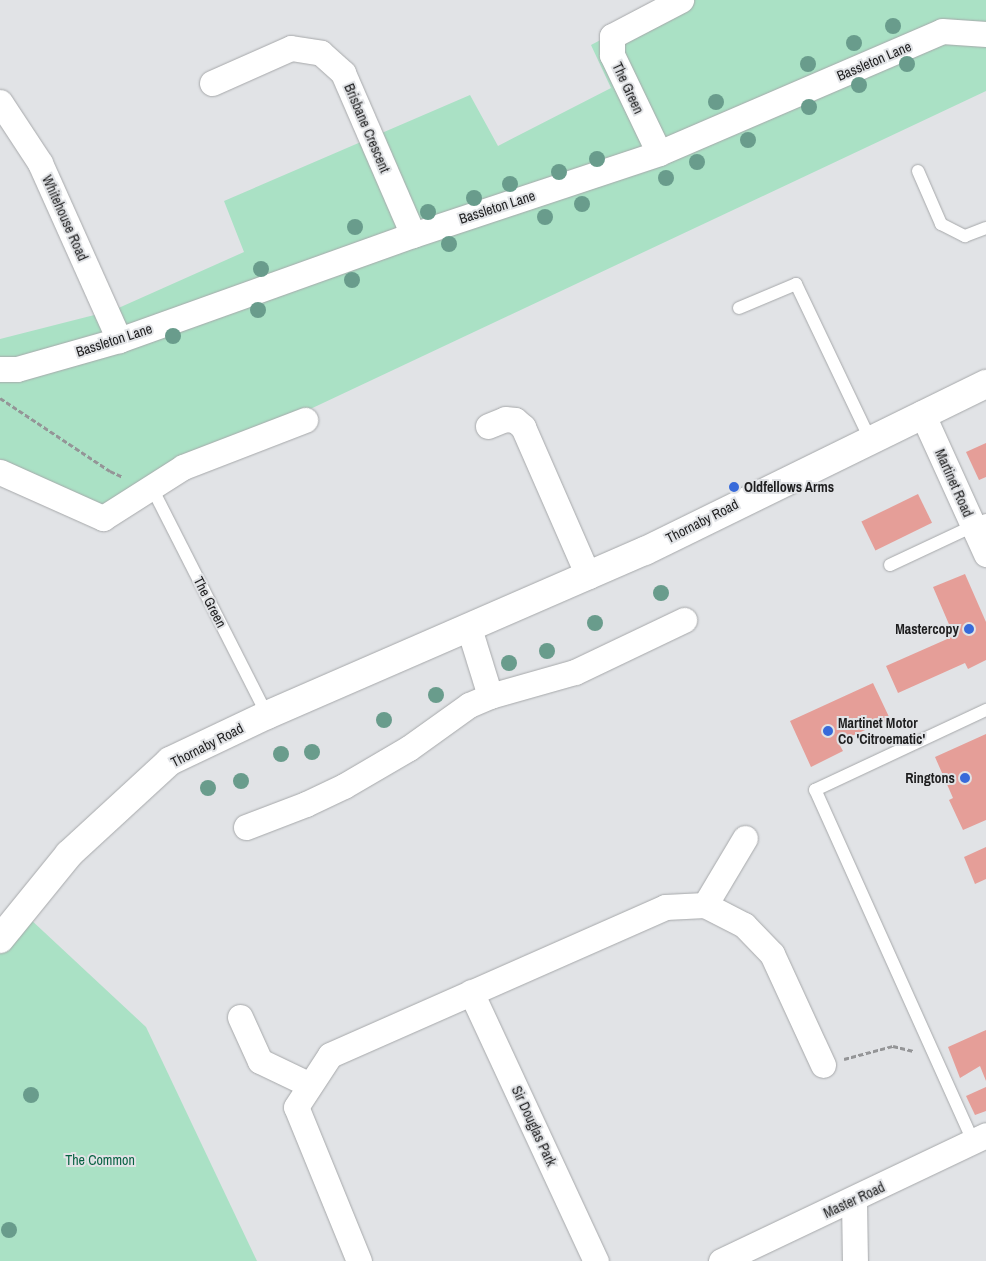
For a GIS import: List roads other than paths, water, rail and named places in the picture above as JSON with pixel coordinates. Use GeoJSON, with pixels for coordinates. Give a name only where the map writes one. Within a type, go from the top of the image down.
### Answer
{"type":"FeatureCollection","features":[{"type":"Feature","properties":{"kind":"street","name":"The Green"},"geometry":{"type":"LineString","coordinates":[[659,153],[612,55],[612,36],[681,0]]}},
{"type":"Feature","properties":{"kind":"street","name":"Bassleton Lane"},"geometry":{"type":"LineString","coordinates":[[0,369],[17,369],[119,340],[413,235],[659,153],[942,32],[986,34]]}},
{"type":"Feature","properties":{"kind":"street","name":"Brisbane Crescent"},"geometry":{"type":"LineString","coordinates":[[212,83],[291,48],[321,53],[343,73],[413,235]]}},
{"type":"Feature","properties":{"kind":"street","name":"Whitehouse Road"},"geometry":{"type":"LineString","coordinates":[[0,102],[40,163],[119,340]]}},
{"type":"Feature","properties":{"kind":"street","name":"Thornaby Road"},"geometry":{"type":"LineString","coordinates":[[0,939],[69,854],[170,761],[267,715],[588,576],[870,438],[986,384]]}},
{"type":"Feature","properties":{"kind":"street","name":"Martinet Road"},"geometry":{"type":"LineString","coordinates":[[922,413],[980,523],[986,554]]}},
{"type":"Feature","properties":{"kind":"street"},"geometry":{"type":"LineString","coordinates":[[488,426],[505,419],[515,420],[523,427],[588,576]]}},
{"type":"Feature","properties":{"kind":"street"},"geometry":{"type":"LineString","coordinates":[[0,472],[103,518],[183,467],[305,420]]}},
{"type":"Feature","properties":{"kind":"street"},"geometry":{"type":"LineString","coordinates":[[246,827],[344,786],[409,748],[463,709],[490,696],[576,672],[684,620]]}},
{"type":"Feature","properties":{"kind":"street"},"geometry":{"type":"LineString","coordinates":[[469,628],[490,696]]}},
{"type":"Feature","properties":{"kind":"street"},"geometry":{"type":"LineString","coordinates":[[705,905],[745,838]]}},
{"type":"Feature","properties":{"kind":"street"},"geometry":{"type":"LineString","coordinates":[[359,1261],[296,1107],[330,1055],[665,907],[705,905],[744,925],[772,954],[823,1065]]}},
{"type":"Feature","properties":{"kind":"street","name":"Sir Douglas Park"},"geometry":{"type":"LineString","coordinates":[[471,992],[596,1261]]}},
{"type":"Feature","properties":{"kind":"street"},"geometry":{"type":"LineString","coordinates":[[240,1017],[260,1061],[310,1085]]}},
{"type":"Feature","properties":{"kind":"street","name":"Master Road"},"geometry":{"type":"LineString","coordinates":[[720,1261],[854,1200],[979,1138]]}},
{"type":"Feature","properties":{"kind":"street"},"geometry":{"type":"LineString","coordinates":[[854,1200],[855,1261]]}},
{"type":"Feature","properties":{"kind":"lane"},"geometry":{"type":"LineString","coordinates":[[918,171],[941,224],[965,236],[986,228]]}},
{"type":"Feature","properties":{"kind":"lane"},"geometry":{"type":"LineString","coordinates":[[739,308],[796,284],[870,438]]}},
{"type":"Feature","properties":{"kind":"lane","name":"The Green"},"geometry":{"type":"LineString","coordinates":[[152,488],[267,715]]}},
{"type":"Feature","properties":{"kind":"lane"},"geometry":{"type":"LineString","coordinates":[[890,565],[980,523]]}},
{"type":"Feature","properties":{"kind":"lane"},"geometry":{"type":"LineString","coordinates":[[979,1138],[814,790],[986,710]]}},
{"type":"Feature","properties":{"kind":"place","name":"Oldfellows Arms"},"geometry":{"type":"Point","coordinates":[734,487]}},
{"type":"Feature","properties":{"kind":"place","name":"Mastercopy"},"geometry":{"type":"Point","coordinates":[969,629]}},
{"type":"Feature","properties":{"kind":"place","name":"Martinet Motor Co 'Citroematic'"},"geometry":{"type":"Point","coordinates":[828,731]}},
{"type":"Feature","properties":{"kind":"place","name":"Ringtons"},"geometry":{"type":"Point","coordinates":[965,778]}},
{"type":"Feature","properties":{"kind":"park label","name":"The Common"},"geometry":{"type":"Point","coordinates":[100,1160]}}]}
